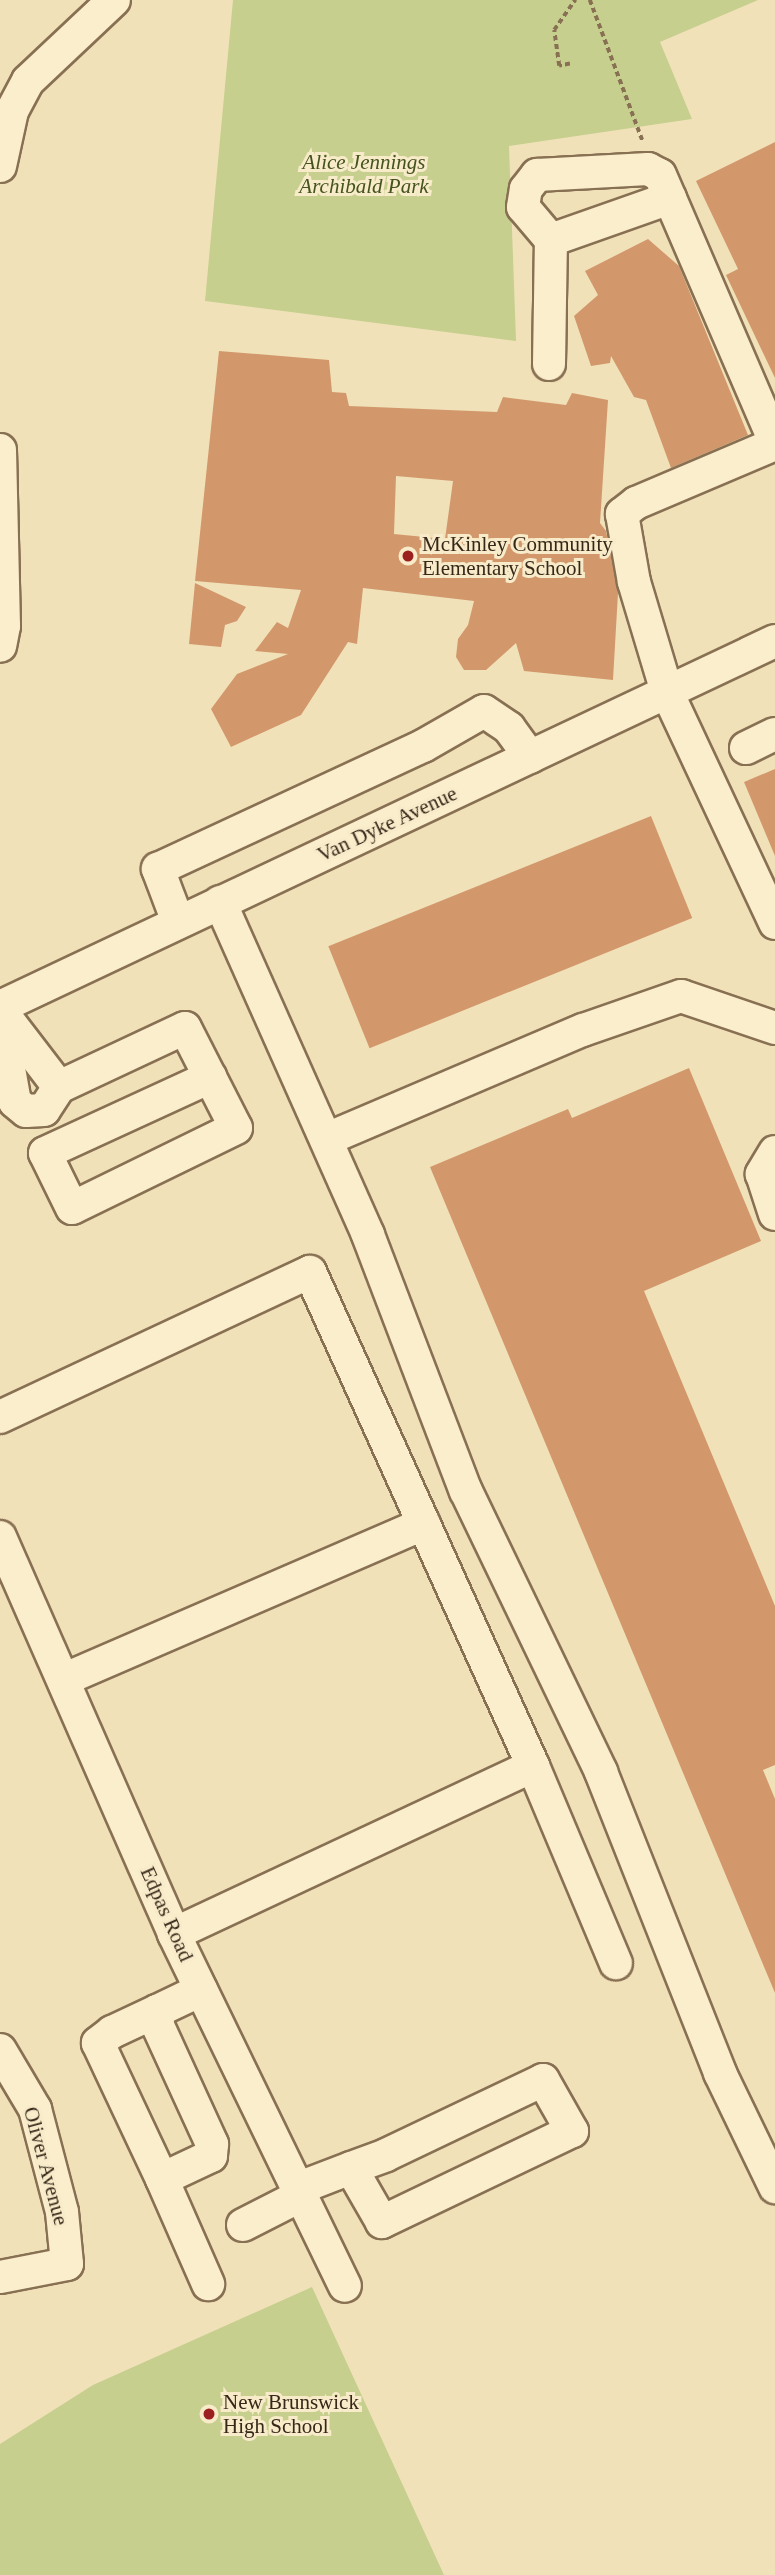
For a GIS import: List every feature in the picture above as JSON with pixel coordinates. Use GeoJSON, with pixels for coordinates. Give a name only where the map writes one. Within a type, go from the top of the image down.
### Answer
{"type":"FeatureCollection","features":[{"type":"Feature","properties":{"kind":"street"},"geometry":{"type":"LineString","coordinates":[[0,166],[12,111],[28,81],[114,0]]}},
{"type":"Feature","properties":{"kind":"street"},"geometry":{"type":"LineString","coordinates":[[549,364],[551,240],[523,207],[526,190],[537,175],[648,169],[660,175],[775,443],[636,503],[622,514],[634,582],[667,692],[775,923]]}},
{"type":"Feature","properties":{"kind":"street"},"geometry":{"type":"LineString","coordinates":[[551,240],[670,198]]}},
{"type":"Feature","properties":{"kind":"street"},"geometry":{"type":"LineString","coordinates":[[0,450],[4,626],[0,646]]}},
{"type":"Feature","properties":{"kind":"street","name":"Van Dyke Avenue"},"geometry":{"type":"LineString","coordinates":[[0,1008],[775,641]]}},
{"type":"Feature","properties":{"kind":"street"},"geometry":{"type":"LineString","coordinates":[[178,922],[158,869],[423,746],[484,711],[509,729],[530,757]]}},
{"type":"Feature","properties":{"kind":"street"},"geometry":{"type":"LineString","coordinates":[[746,748],[775,734]]}},
{"type":"Feature","properties":{"kind":"street"},"geometry":{"type":"LineString","coordinates":[[220,902],[327,1139],[466,1491],[601,1772],[720,2073],[775,2187]]}},
{"type":"Feature","properties":{"kind":"street"},"geometry":{"type":"LineString","coordinates":[[327,1139],[583,1030],[681,996],[775,1028]]}},
{"type":"Feature","properties":{"kind":"street"},"geometry":{"type":"LineString","coordinates":[[0,1008],[59,1087]]}},
{"type":"Feature","properties":{"kind":"street"},"geometry":{"type":"LineString","coordinates":[[0,1018],[7,1105],[26,1111],[44,1110],[59,1087],[185,1028],[210,1077],[236,1128],[72,1208],[45,1153],[210,1077]]}},
{"type":"Feature","properties":{"kind":"street"},"geometry":{"type":"LineString","coordinates":[[775,1152],[762,1174],[775,1214]]}},
{"type":"Feature","properties":{"kind":"street"},"geometry":{"type":"LineString","coordinates":[[0,1417],[310,1272],[533,1766],[616,1963]]}},
{"type":"Feature","properties":{"kind":"street"},"geometry":{"type":"LineString","coordinates":[[65,1679],[424,1524]]}},
{"type":"Feature","properties":{"kind":"street","name":"Edpas Road"},"geometry":{"type":"LineString","coordinates":[[0,1537],[65,1679],[174,1934],[345,2286]]}},
{"type":"Feature","properties":{"kind":"street"},"geometry":{"type":"LineString","coordinates":[[174,1934],[533,1766]]}},
{"type":"Feature","properties":{"kind":"street"},"geometry":{"type":"LineString","coordinates":[[201,1990],[111,2032],[98,2043],[208,2284]]}},
{"type":"Feature","properties":{"kind":"street"},"geometry":{"type":"LineString","coordinates":[[157,2011],[158,2026],[212,2144],[212,2156],[162,2179]]}},
{"type":"Feature","properties":{"kind":"street","name":"Oliver Avenue"},"geometry":{"type":"LineString","coordinates":[[0,2050],[35,2109],[62,2212],[67,2264],[0,2277]]}},
{"type":"Feature","properties":{"kind":"street"},"geometry":{"type":"LineString","coordinates":[[243,2225],[300,2192],[351,2168],[542,2080],[572,2131],[382,2222],[351,2168]]}},
{"type":"Feature","properties":{"kind":"path"},"geometry":{"type":"LineString","coordinates":[[570,64],[559,66],[554,30],[575,0]]}},
{"type":"Feature","properties":{"kind":"path"},"geometry":{"type":"LineString","coordinates":[[590,0],[647,154]]}},
{"type":"Feature","properties":{"kind":"green space","name":"Alice Jennings Archibald Park"},"geometry":{"type":"Polygon","coordinates":[[[233,0],[758,0],[660,42],[692,119],[509,146],[516,341],[205,301],[233,0]]]}},
{"type":"Feature","properties":{"kind":"green space","name":"New Brunswick High School"},"geometry":{"type":"Polygon","coordinates":[[[312,2287],[444,2575],[0,2575],[0,2444],[93,2385],[312,2287]]]}},
{"type":"Feature","properties":{"kind":"building"},"geometry":{"type":"Polygon","coordinates":[[[775,142],[775,378],[726,275],[738,269],[696,181],[775,142]]]}},
{"type":"Feature","properties":{"kind":"building"},"geometry":{"type":"Polygon","coordinates":[[[648,239],[679,266],[748,435],[671,468],[646,400],[634,397],[611,356],[610,363],[591,366],[574,316],[598,295],[585,271],[648,239]]]}},
{"type":"Feature","properties":{"kind":"building","name":"McKinley Community Elementary School"},"geometry":{"type":"Polygon","coordinates":[[[219,351],[329,360],[332,392],[346,393],[349,406],[497,412],[503,397],[566,405],[572,393],[608,400],[600,523],[606,531],[618,593],[613,680],[524,671],[516,643],[486,670],[464,670],[456,657],[458,639],[468,625],[474,601],[363,588],[357,644],[348,642],[301,715],[231,747],[211,709],[237,674],[288,654],[255,651],[277,622],[288,628],[301,590],[195,581],[219,351]],[[396,476],[394,534],[445,539],[453,481],[396,476]]]}},
{"type":"Feature","properties":{"kind":"building"},"geometry":{"type":"Polygon","coordinates":[[[195,583],[246,607],[237,621],[225,625],[221,647],[189,644],[195,583]]]}},
{"type":"Feature","properties":{"kind":"building"},"geometry":{"type":"Polygon","coordinates":[[[775,769],[775,856],[744,782],[775,769]]]}},
{"type":"Feature","properties":{"kind":"building"},"geometry":{"type":"Polygon","coordinates":[[[651,816],[692,918],[370,1048],[328,946],[651,816]]]}},
{"type":"Feature","properties":{"kind":"building"},"geometry":{"type":"Polygon","coordinates":[[[689,1068],[761,1241],[644,1291],[775,1606],[775,1765],[763,1770],[775,1799],[775,1993],[430,1167],[568,1109],[572,1118],[689,1068]]]}},
{"type":"Feature","properties":{"kind":"place","name":"McKinley Community Elementary School"},"geometry":{"type":"Point","coordinates":[408,556]}},
{"type":"Feature","properties":{"kind":"place","name":"New Brunswick High School"},"geometry":{"type":"Point","coordinates":[209,2414]}}]}
